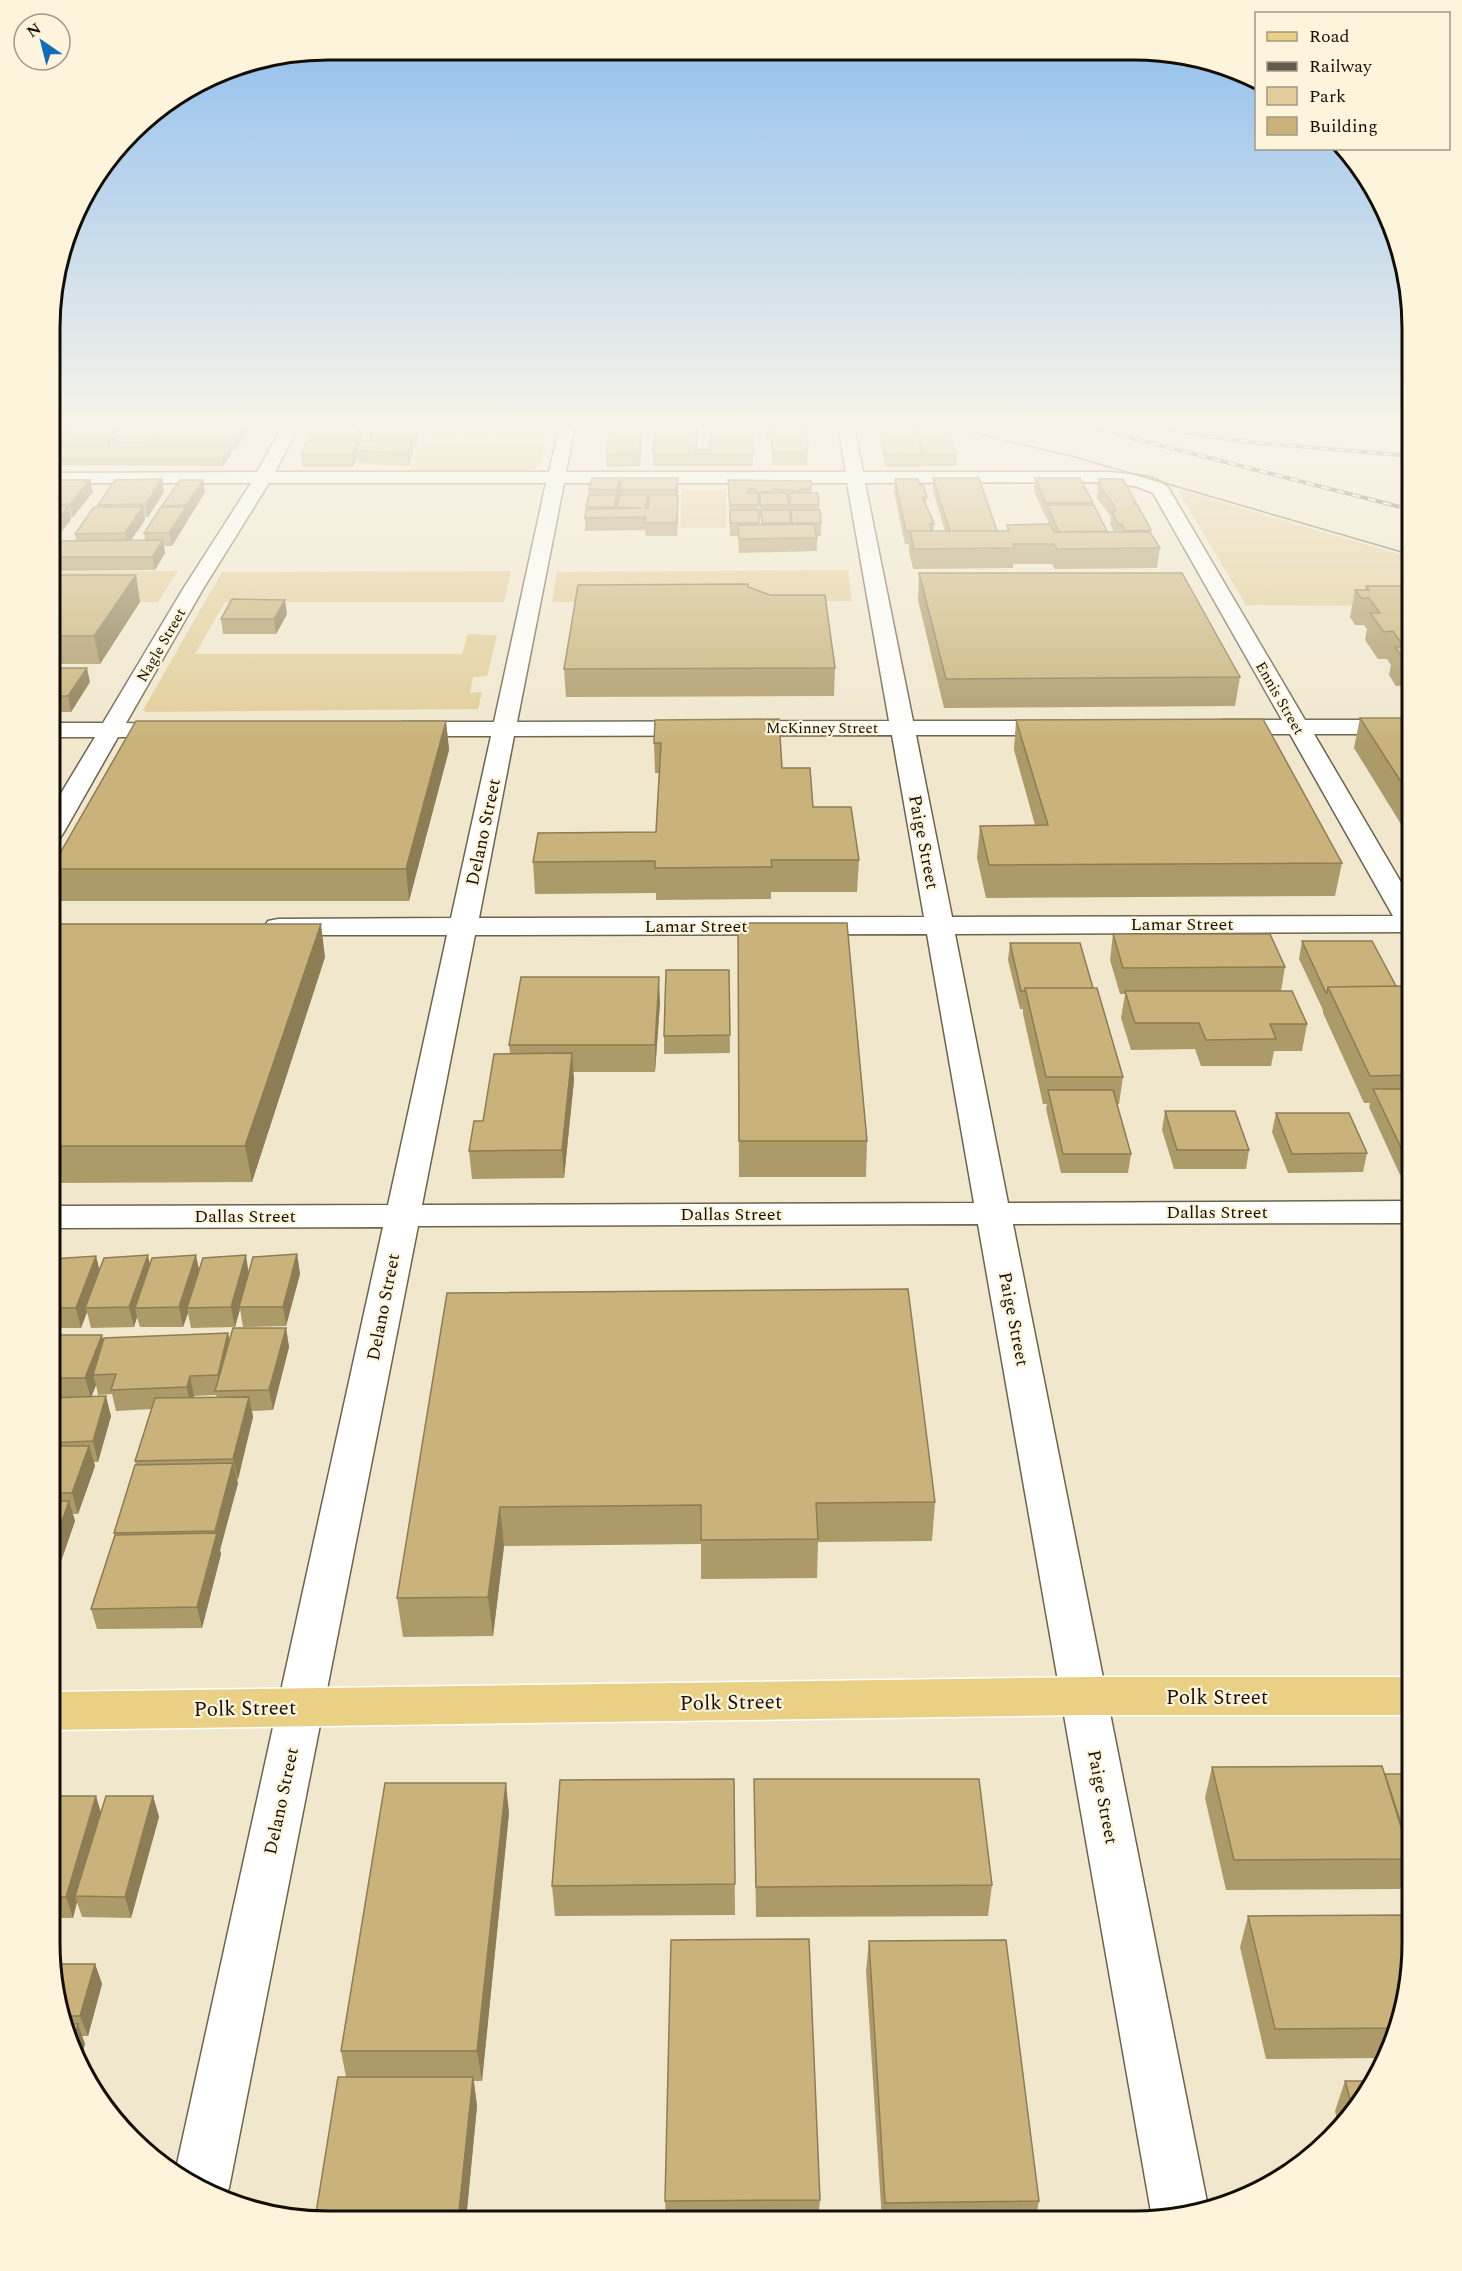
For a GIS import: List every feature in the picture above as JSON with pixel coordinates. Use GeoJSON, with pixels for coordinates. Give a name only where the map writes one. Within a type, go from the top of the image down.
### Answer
{"type":"FeatureCollection","features":[{"type":"Feature","properties":{"kind":"main road","name":"Polk Street"},"geometry":{"type":"LineString","coordinates":[[60,1711],[1084,1696],[1402,1696]]}},
{"type":"Feature","properties":{"kind":"street","name":"Nagle Street"},"geometry":{"type":"LineString","coordinates":[[60,817],[229,533]]}},
{"type":"Feature","properties":{"kind":"street","name":"Delano Street"},"geometry":{"type":"LineString","coordinates":[[202,2179],[545,533]]}},
{"type":"Feature","properties":{"kind":"street","name":"Paige Street"},"geometry":{"type":"LineString","coordinates":[[866,533],[1179,2207]]}},
{"type":"Feature","properties":{"kind":"street","name":"Ennis Street"},"geometry":{"type":"LineString","coordinates":[[1185,533],[1402,907]]}},
{"type":"Feature","properties":{"kind":"street"},"geometry":{"type":"LineString","coordinates":[[1194,727],[1402,727]]}},
{"type":"Feature","properties":{"kind":"street","name":"McKinney Street"},"geometry":{"type":"LineString","coordinates":[[385,729],[1078,728]]}},
{"type":"Feature","properties":{"kind":"street"},"geometry":{"type":"LineString","coordinates":[[60,730],[194,730]]}},
{"type":"Feature","properties":{"kind":"street","name":"Lamar Street"},"geometry":{"type":"LineString","coordinates":[[252,927],[1402,924]]}},
{"type":"Feature","properties":{"kind":"street","name":"Dallas Street"},"geometry":{"type":"LineString","coordinates":[[60,1217],[1402,1212]]}},
{"type":"Feature","properties":{"kind":"green space"},"geometry":{"type":"Polygon","coordinates":[[[1203,533],[1327,533],[1402,555],[1402,606],[1246,605],[1203,533]]]}},
{"type":"Feature","properties":{"kind":"green space"},"geometry":{"type":"Polygon","coordinates":[[[848,570],[852,601],[552,602],[557,572],[848,570]]]}},
{"type":"Feature","properties":{"kind":"green space"},"geometry":{"type":"Polygon","coordinates":[[[178,571],[158,602],[60,602],[60,572],[178,571]]]}},
{"type":"Feature","properties":{"kind":"green space"},"geometry":{"type":"Polygon","coordinates":[[[511,571],[504,602],[225,602],[195,654],[462,654],[468,634],[497,635],[487,676],[473,677],[470,693],[482,692],[478,709],[146,712],[143,710],[222,572],[511,571]]]}},
{"type":"Feature","properties":{"kind":"building"},"geometry":{"type":"Polygon","coordinates":[[[76,533],[125,533],[125,533],[76,533]]]}},
{"type":"Feature","properties":{"kind":"building"},"geometry":{"type":"Polygon","coordinates":[[[739,533],[816,533],[817,538],[739,539],[739,533]]]}},
{"type":"Feature","properties":{"kind":"building"},"geometry":{"type":"Polygon","coordinates":[[[910,533],[1151,533],[1160,548],[1057,549],[1054,544],[1013,544],[1015,548],[914,549],[910,533]]]}},
{"type":"Feature","properties":{"kind":"building"},"geometry":{"type":"Polygon","coordinates":[[[163,540],[152,557],[60,557],[60,541],[163,540]]]}},
{"type":"Feature","properties":{"kind":"building"},"geometry":{"type":"Polygon","coordinates":[[[919,573],[1182,573],[1240,677],[946,679],[919,573]]]}},
{"type":"Feature","properties":{"kind":"building"},"geometry":{"type":"Polygon","coordinates":[[[60,575],[136,575],[94,636],[60,636],[60,575]]]}},
{"type":"Feature","properties":{"kind":"building"},"geometry":{"type":"Polygon","coordinates":[[[748,584],[748,587],[770,595],[825,595],[835,668],[564,669],[578,585],[748,584]]]}},
{"type":"Feature","properties":{"kind":"building"},"geometry":{"type":"Polygon","coordinates":[[[1366,586],[1402,586],[1402,644],[1393,631],[1384,632],[1370,613],[1380,613],[1369,598],[1361,598],[1355,590],[1369,590],[1366,586]]]}},
{"type":"Feature","properties":{"kind":"building"},"geometry":{"type":"Polygon","coordinates":[[[232,599],[285,600],[274,619],[221,619],[232,599]]]}},
{"type":"Feature","properties":{"kind":"building"},"geometry":{"type":"Polygon","coordinates":[[[1395,647],[1402,647],[1402,657],[1395,647]]]}},
{"type":"Feature","properties":{"kind":"building"},"geometry":{"type":"Polygon","coordinates":[[[60,668],[87,668],[68,696],[60,696],[60,668]]]}},
{"type":"Feature","properties":{"kind":"building"},"geometry":{"type":"Polygon","coordinates":[[[1360,718],[1402,718],[1402,783],[1360,718]]]}},
{"type":"Feature","properties":{"kind":"building"},"geometry":{"type":"Polygon","coordinates":[[[779,719],[782,768],[810,768],[813,807],[851,807],[859,860],[771,860],[772,867],[655,868],[655,861],[533,862],[538,833],[656,832],[661,743],[654,743],[655,720],[779,719]]]}},
{"type":"Feature","properties":{"kind":"building"},"geometry":{"type":"Polygon","coordinates":[[[1263,719],[1342,863],[989,865],[980,826],[1048,825],[1016,720],[1263,719]]]}},
{"type":"Feature","properties":{"kind":"building"},"geometry":{"type":"Polygon","coordinates":[[[136,721],[446,721],[406,869],[60,869],[60,853],[136,721]]]}},
{"type":"Feature","properties":{"kind":"building"},"geometry":{"type":"Polygon","coordinates":[[[738,923],[847,923],[867,1141],[739,1141],[738,923]]]}},
{"type":"Feature","properties":{"kind":"building"},"geometry":{"type":"Polygon","coordinates":[[[60,924],[321,924],[245,1146],[60,1146],[60,924]]]}},
{"type":"Feature","properties":{"kind":"building"},"geometry":{"type":"Polygon","coordinates":[[[1113,934],[1270,934],[1285,967],[1123,968],[1113,934]]]}},
{"type":"Feature","properties":{"kind":"building"},"geometry":{"type":"Polygon","coordinates":[[[1302,941],[1372,941],[1396,986],[1328,987],[1326,993],[1302,941]]]}},
{"type":"Feature","properties":{"kind":"building"},"geometry":{"type":"Polygon","coordinates":[[[1010,943],[1080,943],[1093,988],[1025,988],[1025,991],[1021,991],[1010,943]]]}},
{"type":"Feature","properties":{"kind":"building"},"geometry":{"type":"Polygon","coordinates":[[[666,970],[729,970],[730,1035],[664,1036],[666,970]]]}},
{"type":"Feature","properties":{"kind":"building"},"geometry":{"type":"Polygon","coordinates":[[[521,977],[659,977],[655,1045],[509,1045],[521,977]]]}},
{"type":"Feature","properties":{"kind":"building"},"geometry":{"type":"Polygon","coordinates":[[[1401,986],[1402,1075],[1370,1076],[1328,987],[1401,986]]]}},
{"type":"Feature","properties":{"kind":"building"},"geometry":{"type":"Polygon","coordinates":[[[1025,988],[1097,988],[1123,1077],[1046,1077],[1025,988]]]}},
{"type":"Feature","properties":{"kind":"building"},"geometry":{"type":"Polygon","coordinates":[[[1125,991],[1292,991],[1307,1024],[1270,1024],[1276,1039],[1206,1040],[1199,1023],[1135,1023],[1125,991]]]}},
{"type":"Feature","properties":{"kind":"building"},"geometry":{"type":"Polygon","coordinates":[[[572,1053],[562,1150],[469,1151],[474,1121],[483,1121],[494,1054],[572,1053]]]}},
{"type":"Feature","properties":{"kind":"building"},"geometry":{"type":"Polygon","coordinates":[[[1373,1089],[1402,1089],[1402,1150],[1373,1089]]]}},
{"type":"Feature","properties":{"kind":"building"},"geometry":{"type":"Polygon","coordinates":[[[1048,1090],[1113,1090],[1131,1154],[1063,1154],[1048,1090]]]}},
{"type":"Feature","properties":{"kind":"building"},"geometry":{"type":"Polygon","coordinates":[[[1165,1111],[1235,1111],[1249,1150],[1177,1150],[1165,1111]]]}},
{"type":"Feature","properties":{"kind":"building"},"geometry":{"type":"Polygon","coordinates":[[[1276,1113],[1349,1113],[1367,1153],[1292,1154],[1276,1113]]]}},
{"type":"Feature","properties":{"kind":"building"},"geometry":{"type":"Polygon","coordinates":[[[297,1254],[283,1307],[239,1307],[253,1257],[297,1254]]]}},
{"type":"Feature","properties":{"kind":"building"},"geometry":{"type":"Polygon","coordinates":[[[148,1255],[129,1307],[85,1308],[104,1258],[148,1255]]]}},
{"type":"Feature","properties":{"kind":"building"},"geometry":{"type":"Polygon","coordinates":[[[196,1255],[179,1307],[135,1308],[152,1258],[196,1255]]]}},
{"type":"Feature","properties":{"kind":"building"},"geometry":{"type":"Polygon","coordinates":[[[246,1255],[231,1307],[187,1308],[203,1258],[246,1255]]]}},
{"type":"Feature","properties":{"kind":"building"},"geometry":{"type":"Polygon","coordinates":[[[96,1256],[76,1308],[60,1308],[60,1258],[96,1256]]]}},
{"type":"Feature","properties":{"kind":"building"},"geometry":{"type":"Polygon","coordinates":[[[908,1289],[935,1502],[816,1503],[818,1539],[701,1540],[701,1505],[500,1507],[488,1597],[397,1598],[447,1293],[908,1289]]]}},
{"type":"Feature","properties":{"kind":"building"},"geometry":{"type":"Polygon","coordinates":[[[233,1328],[286,1328],[269,1390],[215,1391],[233,1328]]]}},
{"type":"Feature","properties":{"kind":"building"},"geometry":{"type":"Polygon","coordinates":[[[228,1333],[218,1375],[190,1376],[187,1387],[111,1390],[116,1374],[93,1375],[104,1338],[228,1333]]]}},
{"type":"Feature","properties":{"kind":"building"},"geometry":{"type":"Polygon","coordinates":[[[60,1335],[102,1335],[85,1378],[60,1378],[60,1335]]]}},
{"type":"Feature","properties":{"kind":"building"},"geometry":{"type":"Polygon","coordinates":[[[106,1396],[93,1441],[60,1443],[60,1398],[106,1396]]]}},
{"type":"Feature","properties":{"kind":"building"},"geometry":{"type":"Polygon","coordinates":[[[249,1397],[233,1459],[135,1461],[155,1398],[249,1397]]]}},
{"type":"Feature","properties":{"kind":"building"},"geometry":{"type":"Polygon","coordinates":[[[60,1446],[89,1446],[72,1493],[60,1493],[60,1446]]]}},
{"type":"Feature","properties":{"kind":"building"},"geometry":{"type":"Polygon","coordinates":[[[233,1463],[215,1531],[114,1533],[135,1465],[233,1463]]]}},
{"type":"Feature","properties":{"kind":"building"},"geometry":{"type":"Polygon","coordinates":[[[60,1501],[69,1501],[60,1527],[60,1501]]]}},
{"type":"Feature","properties":{"kind":"building"},"geometry":{"type":"Polygon","coordinates":[[[217,1533],[197,1607],[91,1609],[115,1535],[217,1533]]]}},
{"type":"Feature","properties":{"kind":"building"},"geometry":{"type":"Polygon","coordinates":[[[1382,1766],[1402,1830],[1402,1859],[1234,1860],[1212,1767],[1382,1766]]]}},
{"type":"Feature","properties":{"kind":"building"},"geometry":{"type":"Polygon","coordinates":[[[1385,1774],[1402,1774],[1402,1827],[1385,1774]]]}},
{"type":"Feature","properties":{"kind":"building"},"geometry":{"type":"Polygon","coordinates":[[[734,1779],[735,1884],[552,1886],[560,1780],[734,1779]]]}},
{"type":"Feature","properties":{"kind":"building"},"geometry":{"type":"Polygon","coordinates":[[[754,1779],[979,1779],[992,1885],[756,1887],[754,1779]]]}},
{"type":"Feature","properties":{"kind":"building"},"geometry":{"type":"Polygon","coordinates":[[[385,1783],[506,1783],[477,2051],[341,2051],[385,1783]]]}},
{"type":"Feature","properties":{"kind":"building"},"geometry":{"type":"Polygon","coordinates":[[[60,1796],[96,1796],[66,1897],[60,1897],[60,1796]]]}},
{"type":"Feature","properties":{"kind":"building"},"geometry":{"type":"Polygon","coordinates":[[[106,1796],[153,1796],[125,1897],[75,1896],[106,1796]]]}},
{"type":"Feature","properties":{"kind":"building"},"geometry":{"type":"Polygon","coordinates":[[[1402,1915],[1400,1978],[1388,2028],[1275,2029],[1248,1916],[1402,1915]]]}},
{"type":"Feature","properties":{"kind":"building"},"geometry":{"type":"Polygon","coordinates":[[[809,1939],[820,2200],[665,2201],[671,1940],[809,1939]]]}},
{"type":"Feature","properties":{"kind":"building"},"geometry":{"type":"Polygon","coordinates":[[[1006,1940],[1039,2201],[885,2203],[869,1941],[1006,1940]]]}},
{"type":"Feature","properties":{"kind":"building"},"geometry":{"type":"Polygon","coordinates":[[[61,1964],[95,1964],[80,2016],[70,2016],[61,1964]]]}},
{"type":"Feature","properties":{"kind":"building"},"geometry":{"type":"Polygon","coordinates":[[[73,2024],[78,2024],[75,2033],[73,2024]]]}},
{"type":"Feature","properties":{"kind":"building"},"geometry":{"type":"Polygon","coordinates":[[[338,2077],[473,2077],[459,2211],[316,2210],[338,2077]]]}},
{"type":"Feature","properties":{"kind":"building"},"geometry":{"type":"Polygon","coordinates":[[[1345,2081],[1364,2081],[1357,2092],[1351,2101],[1345,2081]]]}},
{"type":"Feature","properties":{"kind":"tram line"},"geometry":{"type":"LineString","coordinates":[[1336,533],[1402,552]]}}]}
